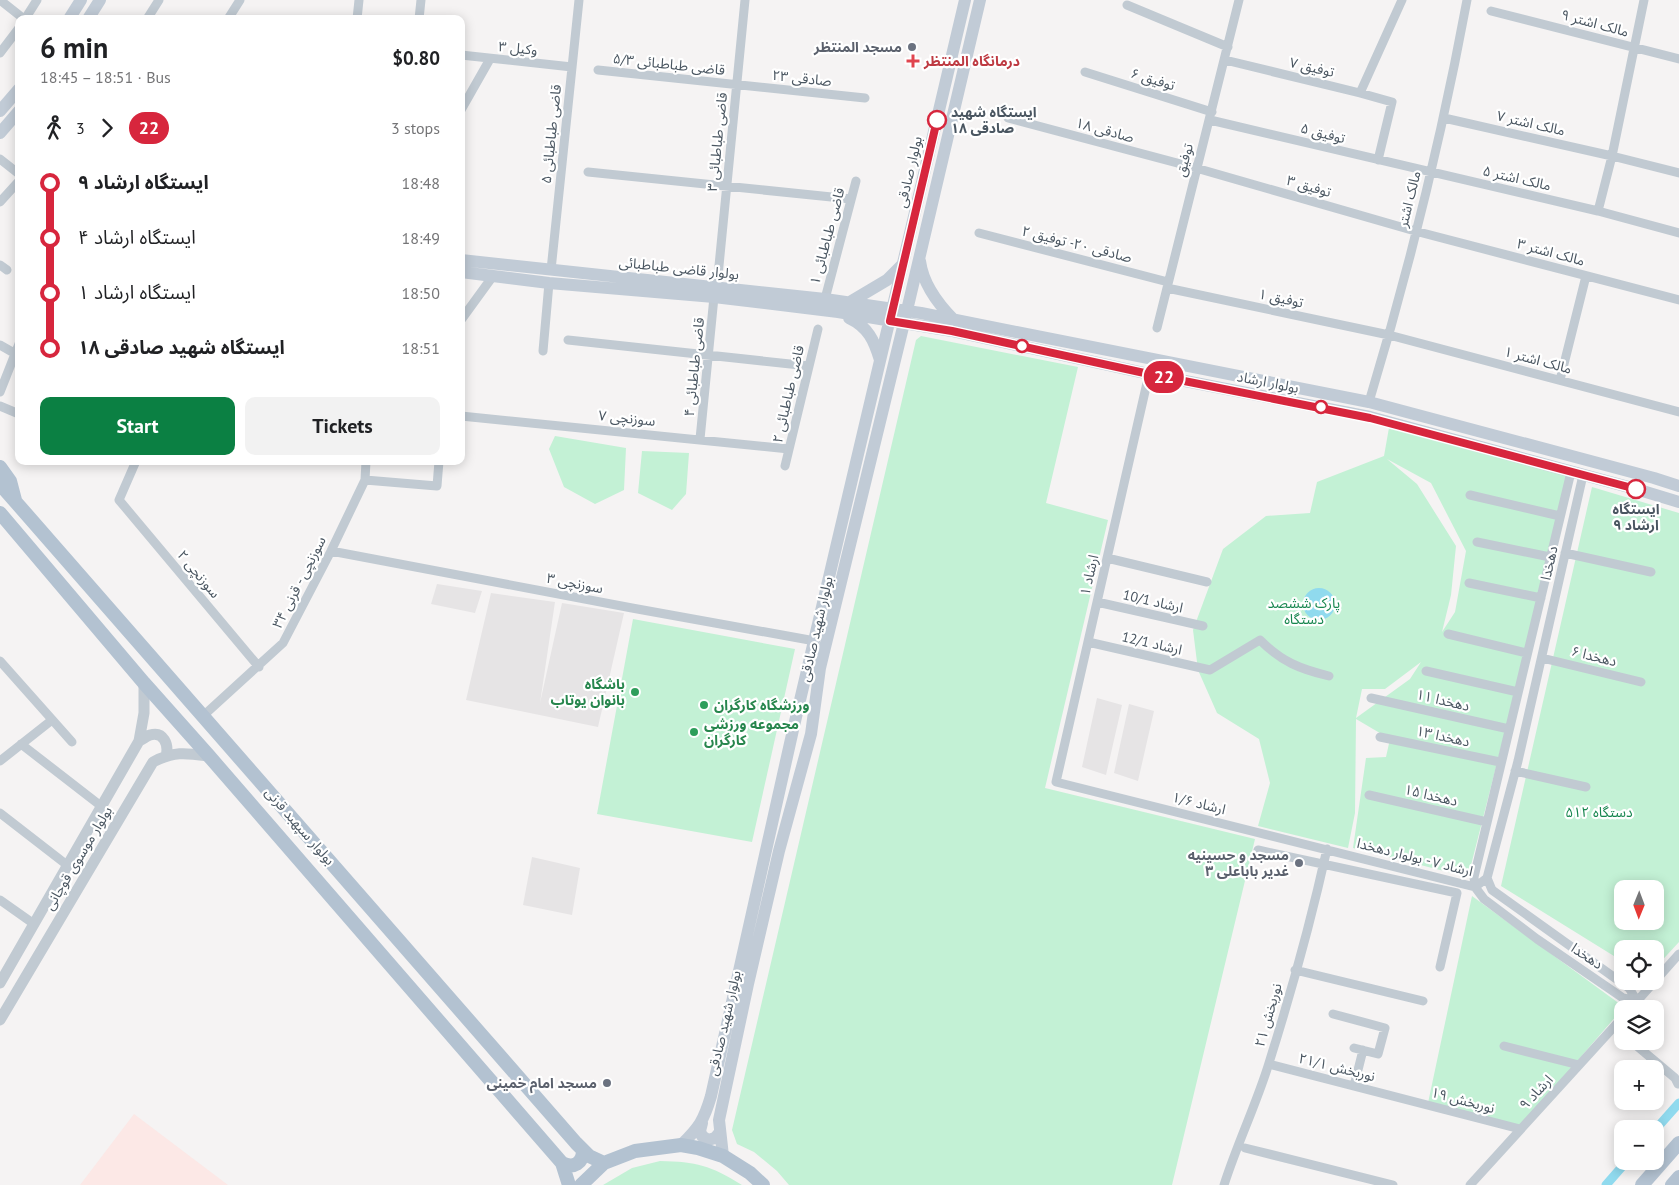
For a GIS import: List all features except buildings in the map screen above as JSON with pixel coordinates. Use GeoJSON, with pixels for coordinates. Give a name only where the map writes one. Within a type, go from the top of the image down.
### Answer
{"type":"FeatureCollection","features":[{"type":"Feature","properties":{"kind":"main road"},"geometry":{"type":"LineString","coordinates":[[72,15],[82,0]]}},
{"type":"Feature","properties":{"kind":"main road"},"geometry":{"type":"LineString","coordinates":[[91,15],[100,0]]}},
{"type":"Feature","properties":{"kind":"main road","name":"بولوار صادقی"},"geometry":{"type":"LineString","coordinates":[[892,315],[965,0]]}},
{"type":"Feature","properties":{"kind":"main road"},"geometry":{"type":"LineString","coordinates":[[954,320],[942,308],[925,281],[919,256],[980,0]]}},
{"type":"Feature","properties":{"kind":"main road"},"geometry":{"type":"LineString","coordinates":[[0,111],[15,94]]}},
{"type":"Feature","properties":{"kind":"main road"},"geometry":{"type":"LineString","coordinates":[[0,133],[15,117]]}},
{"type":"Feature","properties":{"kind":"main road","name":"بولوار شهید صادقی"},"geometry":{"type":"LineString","coordinates":[[723,1156],[719,1120],[748,984],[779,851],[811,734],[820,668],[919,256]]}},
{"type":"Feature","properties":{"kind":"main road","name":"بولوار قاضی طباطبائی"},"geometry":{"type":"LineString","coordinates":[[465,261],[550,277]]}},
{"type":"Feature","properties":{"kind":"main road"},"geometry":{"type":"LineString","coordinates":[[850,302],[887,280],[903,264]]}},
{"type":"Feature","properties":{"kind":"main road","name":"بولوار قاضی طباطبائی"},"geometry":{"type":"LineString","coordinates":[[465,272],[494,276],[550,277],[716,292],[825,299],[850,302],[892,315]]}},
{"type":"Feature","properties":{"kind":"main road","name":"بولوار قاضی طباطبائی"},"geometry":{"type":"LineString","coordinates":[[716,292],[838,312],[892,315]]}},
{"type":"Feature","properties":{"kind":"main road"},"geometry":{"type":"LineString","coordinates":[[838,312],[862,324],[876,345],[881,361]]}},
{"type":"Feature","properties":{"kind":"main road"},"geometry":{"type":"LineString","coordinates":[[892,315],[905,317]]}},
{"type":"Feature","properties":{"kind":"main road","name":"بولوار شهید صادقی"},"geometry":{"type":"LineString","coordinates":[[681,1145],[696,1132],[705,1117],[711,1096],[793,730],[892,315]]}},
{"type":"Feature","properties":{"kind":"main road","name":"بولوار ارشاد"},"geometry":{"type":"LineString","coordinates":[[905,317],[954,320],[1369,402],[1679,486]]}},
{"type":"Feature","properties":{"kind":"main road","name":"بولوار ارشاد"},"geometry":{"type":"LineString","coordinates":[[905,317],[952,331],[1149,374],[1370,418],[1679,502]]}},
{"type":"Feature","properties":{"kind":"main road"},"geometry":{"type":"LineString","coordinates":[[1477,447],[1482,432]]}},
{"type":"Feature","properties":{"kind":"main road"},"geometry":{"type":"LineString","coordinates":[[0,467],[10,481],[19,506],[8,517],[3,518]]}},
{"type":"Feature","properties":{"kind":"main road","name":"بولوار سپهبد قرنی"},"geometry":{"type":"LineString","coordinates":[[0,484],[583,1150],[589,1156],[604,1163]]}},
{"type":"Feature","properties":{"kind":"main road","name":"بولوار سپهبد قرنی"},"geometry":{"type":"LineString","coordinates":[[3,518],[144,683],[562,1163],[569,1185]]}},
{"type":"Feature","properties":{"kind":"main road"},"geometry":{"type":"LineString","coordinates":[[793,730],[811,734]]}},
{"type":"Feature","properties":{"kind":"main road"},"geometry":{"type":"LineString","coordinates":[[702,1122],[700,1131],[702,1136],[708,1140],[715,1138],[720,1132]]}},
{"type":"Feature","properties":{"kind":"main road"},"geometry":{"type":"LineString","coordinates":[[1642,1185],[1679,1144]]}},
{"type":"Feature","properties":{"kind":"main road"},"geometry":{"type":"LineString","coordinates":[[581,1185],[604,1163],[635,1151],[681,1145],[723,1156],[750,1173],[763,1185]]}},
{"type":"Feature","properties":{"kind":"main road"},"geometry":{"type":"LineString","coordinates":[[562,1163],[574,1166],[583,1157],[583,1150]]}},
{"type":"Feature","properties":{"kind":"main road"},"geometry":{"type":"LineString","coordinates":[[1672,1185],[1679,1177]]}},
{"type":"Feature","properties":{"kind":"street"},"geometry":{"type":"LineString","coordinates":[[0,0],[20,15]]}},
{"type":"Feature","properties":{"kind":"street"},"geometry":{"type":"LineString","coordinates":[[28,15],[37,0]]}},
{"type":"Feature","properties":{"kind":"street"},"geometry":{"type":"LineString","coordinates":[[150,15],[159,0]]}},
{"type":"Feature","properties":{"kind":"street"},"geometry":{"type":"LineString","coordinates":[[232,15],[240,0]]}},
{"type":"Feature","properties":{"kind":"street"},"geometry":{"type":"LineString","coordinates":[[357,15],[358,0]]}},
{"type":"Feature","properties":{"kind":"street"},"geometry":{"type":"LineString","coordinates":[[419,15],[421,0]]}},
{"type":"Feature","properties":{"kind":"street","name":"قاضی طباطبائی ۵"},"geometry":{"type":"LineString","coordinates":[[543,351],[579,0]]}},
{"type":"Feature","properties":{"kind":"street","name":"قاضی طباطبائی ۳"},"geometry":{"type":"LineString","coordinates":[[716,292],[745,0]]}},
{"type":"Feature","properties":{"kind":"street","name":"توفیق"},"geometry":{"type":"LineString","coordinates":[[1157,328],[1239,0]]}},
{"type":"Feature","properties":{"kind":"street"},"geometry":{"type":"LineString","coordinates":[[1360,92],[1402,0]]}},
{"type":"Feature","properties":{"kind":"street","name":"مالک اشتر"},"geometry":{"type":"LineString","coordinates":[[1369,402],[1389,335],[1444,118],[1467,0]]}},
{"type":"Feature","properties":{"kind":"street"},"geometry":{"type":"LineString","coordinates":[[1598,211],[1612,156],[1644,0]]}},
{"type":"Feature","properties":{"kind":"street"},"geometry":{"type":"LineString","coordinates":[[1128,5],[1228,47]]}},
{"type":"Feature","properties":{"kind":"street","name":"مالک اشتر ۹"},"geometry":{"type":"LineString","coordinates":[[1491,11],[1679,59]]}},
{"type":"Feature","properties":{"kind":"street"},"geometry":{"type":"LineString","coordinates":[[0,53],[15,33]]}},
{"type":"Feature","properties":{"kind":"street","name":"وکيل ۳"},"geometry":{"type":"LineString","coordinates":[[465,55],[572,67]]}},
{"type":"Feature","properties":{"kind":"street"},"geometry":{"type":"LineString","coordinates":[[465,103],[490,58]]}},
{"type":"Feature","properties":{"kind":"street","name":"توفیق ۷"},"geometry":{"type":"LineString","coordinates":[[1225,60],[1360,92],[1392,102],[1378,160]]}},
{"type":"Feature","properties":{"kind":"street","name":"قاضی طباطبائی ۵/۳"},"geometry":{"type":"LineString","coordinates":[[598,70],[736,85]]}},
{"type":"Feature","properties":{"kind":"street","name":"توفیق ۶"},"geometry":{"type":"LineString","coordinates":[[1085,72],[1211,116]]}},
{"type":"Feature","properties":{"kind":"street","name":"صادقی ۲۳"},"geometry":{"type":"LineString","coordinates":[[736,85],[865,98]]}},
{"type":"Feature","properties":{"kind":"street","name":"توفیق ۵"},"geometry":{"type":"LineString","coordinates":[[1211,116],[1430,172]]}},
{"type":"Feature","properties":{"kind":"street","name":"صادقی ۱۸"},"geometry":{"type":"LineString","coordinates":[[1008,118],[1196,168]]}},
{"type":"Feature","properties":{"kind":"street","name":"مالک اشتر ۷"},"geometry":{"type":"LineString","coordinates":[[1444,118],[1679,173]]}},
{"type":"Feature","properties":{"kind":"street"},"geometry":{"type":"LineString","coordinates":[[0,159],[15,171]]}},
{"type":"Feature","properties":{"kind":"street","name":"توفیق ۳"},"geometry":{"type":"LineString","coordinates":[[1196,168],[1415,231]]}},
{"type":"Feature","properties":{"kind":"street"},"geometry":{"type":"LineString","coordinates":[[588,172],[851,199]]}},
{"type":"Feature","properties":{"kind":"street","name":"مالک اشتر ۵"},"geometry":{"type":"LineString","coordinates":[[1430,172],[1598,211],[1679,233]]}},
{"type":"Feature","properties":{"kind":"street","name":"قاضی طباطبائی ۱"},"geometry":{"type":"LineString","coordinates":[[825,299],[856,181]]}},
{"type":"Feature","properties":{"kind":"street"},"geometry":{"type":"LineString","coordinates":[[0,202],[15,185]]}},
{"type":"Feature","properties":{"kind":"street","name":"مالک اشتر ۳"},"geometry":{"type":"LineString","coordinates":[[1415,231],[1679,300]]}},
{"type":"Feature","properties":{"kind":"street","name":"صادقی ۲۰- توفیق ۲"},"geometry":{"type":"LineString","coordinates":[[979,233],[1168,285]]}},
{"type":"Feature","properties":{"kind":"street"},"geometry":{"type":"LineString","coordinates":[[465,315],[494,276]]}},
{"type":"Feature","properties":{"kind":"street"},"geometry":{"type":"LineString","coordinates":[[1560,380],[1586,276]]}},
{"type":"Feature","properties":{"kind":"street","name":"توفیق ۱"},"geometry":{"type":"LineString","coordinates":[[1168,285],[1389,335]]}},
{"type":"Feature","properties":{"kind":"street","name":"قاضی طباطبائی ۴"},"geometry":{"type":"LineString","coordinates":[[700,439],[716,292]]}},
{"type":"Feature","properties":{"kind":"street","name":"قاضی طباطبائی ۲"},"geometry":{"type":"LineString","coordinates":[[785,466],[818,330]]}},
{"type":"Feature","properties":{"kind":"street","name":"مالک اشتر ۱"},"geometry":{"type":"LineString","coordinates":[[1389,335],[1679,412]]}},
{"type":"Feature","properties":{"kind":"street"},"geometry":{"type":"LineString","coordinates":[[568,340],[809,366]]}},
{"type":"Feature","properties":{"kind":"street"},"geometry":{"type":"LineString","coordinates":[[0,345],[14,353],[0,392]]}},
{"type":"Feature","properties":{"kind":"street","name":"ارشاد ۱"},"geometry":{"type":"LineString","coordinates":[[1056,782],[1149,374]]}},
{"type":"Feature","properties":{"kind":"street"},"geometry":{"type":"LineString","coordinates":[[0,406],[15,412]]}},
{"type":"Feature","properties":{"kind":"street","name":"سوزنچی ۷"},"geometry":{"type":"LineString","coordinates":[[465,416],[789,448]]}},
{"type":"Feature","properties":{"kind":"street","name":"سوزنچی ۲"},"geometry":{"type":"LineString","coordinates":[[133,465],[119,500],[259,666]]}},
{"type":"Feature","properties":{"kind":"street","name":"سوزنچی - قرنی ۳۴"},"geometry":{"type":"LineString","coordinates":[[203,716],[283,644],[365,480],[366,465]]}},
{"type":"Feature","properties":{"kind":"street"},"geometry":{"type":"LineString","coordinates":[[365,480],[437,486],[439,465]]}},
{"type":"Feature","properties":{"kind":"street","name":"دهخدا"},"geometry":{"type":"LineString","coordinates":[[1577,474],[1560,516],[1500,762],[1474,877],[1475,887],[1484,899],[1537,939],[1623,998],[1632,1000]]}},
{"type":"Feature","properties":{"kind":"street","name":"دهخدا"},"geometry":{"type":"LineString","coordinates":[[1577,474],[1565,553],[1542,658],[1487,878],[1492,890],[1629,988],[1636,1000]]}},
{"type":"Feature","properties":{"kind":"street"},"geometry":{"type":"LineString","coordinates":[[1470,496],[1560,516]]}},
{"type":"Feature","properties":{"kind":"street"},"geometry":{"type":"LineString","coordinates":[[1477,542],[1550,557]]}},
{"type":"Feature","properties":{"kind":"street","name":"سوزنچی ۳"},"geometry":{"type":"LineString","coordinates":[[331,551],[815,641]]}},
{"type":"Feature","properties":{"kind":"street"},"geometry":{"type":"LineString","coordinates":[[1565,553],[1652,572]]}},
{"type":"Feature","properties":{"kind":"street"},"geometry":{"type":"LineString","coordinates":[[1107,558],[1207,582]]}},
{"type":"Feature","properties":{"kind":"street"},"geometry":{"type":"LineString","coordinates":[[1469,583],[1540,598]]}},
{"type":"Feature","properties":{"kind":"street","name":"ارشاد 10/1"},"geometry":{"type":"LineString","coordinates":[[1097,602],[1203,626]]}},
{"type":"Feature","properties":{"kind":"street"},"geometry":{"type":"LineString","coordinates":[[1448,634],[1527,652]]}},
{"type":"Feature","properties":{"kind":"street","name":"ارشاد 12/1"},"geometry":{"type":"LineString","coordinates":[[1088,642],[1210,670],[1260,640],[1274,654],[1288,662],[1309,671],[1330,676]]}},
{"type":"Feature","properties":{"kind":"street","name":"دهخدا ۶"},"geometry":{"type":"LineString","coordinates":[[1542,658],[1641,682]]}},
{"type":"Feature","properties":{"kind":"street"},"geometry":{"type":"LineString","coordinates":[[0,661],[72,742]]}},
{"type":"Feature","properties":{"kind":"street"},"geometry":{"type":"LineString","coordinates":[[1426,671],[1518,692]]}},
{"type":"Feature","properties":{"kind":"street","name":"بولوار موسوی قوچانی"},"geometry":{"type":"LineString","coordinates":[[0,983],[139,741],[144,713],[144,683]]}},
{"type":"Feature","properties":{"kind":"street","name":"دهخدا ۱۱"},"geometry":{"type":"LineString","coordinates":[[1371,698],[1509,729]]}},
{"type":"Feature","properties":{"kind":"street"},"geometry":{"type":"LineString","coordinates":[[0,761],[52,720]]}},
{"type":"Feature","properties":{"kind":"street"},"geometry":{"type":"LineString","coordinates":[[139,741],[151,735],[158,735],[167,743],[168,750],[166,756],[182,753],[209,756]]}},
{"type":"Feature","properties":{"kind":"street","name":"دهخدا ۱۳"},"geometry":{"type":"LineString","coordinates":[[1380,737],[1500,762]]}},
{"type":"Feature","properties":{"kind":"street"},"geometry":{"type":"LineString","coordinates":[[21,744],[101,806]]}},
{"type":"Feature","properties":{"kind":"street","name":"بولوار موسوی قوچانی"},"geometry":{"type":"LineString","coordinates":[[0,1020],[153,762],[166,756]]}},
{"type":"Feature","properties":{"kind":"street"},"geometry":{"type":"LineString","coordinates":[[1515,771],[1586,787]]}},
{"type":"Feature","properties":{"kind":"street","name":"ارشاد ۱/۶"},"geometry":{"type":"LineString","coordinates":[[1056,782],[1331,850]]}},
{"type":"Feature","properties":{"kind":"street","name":"دهخدا ۱۵"},"geometry":{"type":"LineString","coordinates":[[1369,795],[1487,822]]}},
{"type":"Feature","properties":{"kind":"street"},"geometry":{"type":"LineString","coordinates":[[0,813],[67,865]]}},
{"type":"Feature","properties":{"kind":"street"},"geometry":{"type":"LineString","coordinates":[[1258,850],[1457,893],[1440,967]]}},
{"type":"Feature","properties":{"kind":"street","name":"ارشاد ۷ - بولوار دهخدا"},"geometry":{"type":"LineString","coordinates":[[1331,850],[1475,887],[1487,878]]}},
{"type":"Feature","properties":{"kind":"street","name":"نوربخش ۲۱"},"geometry":{"type":"LineString","coordinates":[[1224,1185],[1268,1064],[1323,864],[1331,850]]}},
{"type":"Feature","properties":{"kind":"street"},"geometry":{"type":"LineString","coordinates":[[0,900],[34,924]]}},
{"type":"Feature","properties":{"kind":"street"},"geometry":{"type":"LineString","coordinates":[[1664,971],[1679,954]]}},
{"type":"Feature","properties":{"kind":"street"},"geometry":{"type":"LineString","coordinates":[[1295,970],[1423,1001]]}},
{"type":"Feature","properties":{"kind":"street"},"geometry":{"type":"LineString","coordinates":[[1638,1000],[1647,990]]}},
{"type":"Feature","properties":{"kind":"street"},"geometry":{"type":"LineString","coordinates":[[1333,1014],[1385,1028],[1378,1054],[1354,1048]]}},
{"type":"Feature","properties":{"kind":"street","name":"ارشاد ۹"},"geometry":{"type":"LineString","coordinates":[[1470,1185],[1614,1028]]}},
{"type":"Feature","properties":{"kind":"street"},"geometry":{"type":"LineString","coordinates":[[1504,1046],[1579,1065]]}},
{"type":"Feature","properties":{"kind":"street"},"geometry":{"type":"LineString","coordinates":[[1354,1086],[1363,1050]]}},
{"type":"Feature","properties":{"kind":"street"},"geometry":{"type":"LineString","coordinates":[[1642,1050],[1675,1078],[1678,1084]]}},
{"type":"Feature","properties":{"kind":"street","name":"نوربخش ۲۱/۱"},"geometry":{"type":"LineString","coordinates":[[1268,1064],[1398,1097]]}},
{"type":"Feature","properties":{"kind":"street","name":"نوربخش ۱۹"},"geometry":{"type":"LineString","coordinates":[[1398,1097],[1520,1129]]}},
{"type":"Feature","properties":{"kind":"street"},"geometry":{"type":"LineString","coordinates":[[1245,1148],[1393,1185]]}},
{"type":"Feature","properties":{"kind":"shaded area"},"geometry":{"type":"Polygon","coordinates":[[[437,584],[482,591],[475,613],[431,604],[437,584]]]}},
{"type":"Feature","properties":{"kind":"shaded area"},"geometry":{"type":"Polygon","coordinates":[[[491,593],[555,602],[540,703],[562,603],[624,613],[598,727],[466,700],[491,593]]]}},
{"type":"Feature","properties":{"kind":"shaded area"},"geometry":{"type":"Polygon","coordinates":[[[1097,698],[1122,705],[1106,775],[1082,767],[1097,698]]]}},
{"type":"Feature","properties":{"kind":"shaded area"},"geometry":{"type":"Polygon","coordinates":[[[1129,704],[1154,711],[1138,781],[1114,773],[1129,704]]]}},
{"type":"Feature","properties":{"kind":"shaded area"},"geometry":{"type":"Polygon","coordinates":[[[532,857],[580,868],[572,915],[523,905],[532,857]]]}},
{"type":"Feature","properties":{"kind":"shaded area"},"geometry":{"type":"Polygon","coordinates":[[[134,1114],[228,1185],[80,1185],[134,1114]]]}},
{"type":"Feature","properties":{"kind":"green space"},"geometry":{"type":"Polygon","coordinates":[[[921,336],[1078,367],[1046,503],[1108,520],[1045,788],[1255,839],[1172,1185],[789,1185],[777,1171],[754,1152],[737,1144],[732,1130],[916,340],[921,336]]]}},
{"type":"Feature","properties":{"kind":"green space","name":"پارک‌ ششصد دستگاه"},"geometry":{"type":"Polygon","coordinates":[[[1390,422],[1571,472],[1468,877],[1353,848],[1366,758],[1386,757],[1390,739],[1356,719],[1355,813],[1348,848],[1258,826],[1270,783],[1259,739],[1217,713],[1198,670],[1193,630],[1223,549],[1266,516],[1310,513],[1317,482],[1384,456],[1390,422]],[[1387,459],[1417,484],[1456,546],[1451,595],[1442,632],[1455,612],[1466,551],[1431,483],[1387,459]],[[1421,662],[1385,689],[1362,689],[1356,718],[1410,679],[1421,662]]]}},
{"type":"Feature","properties":{"kind":"green space"},"geometry":{"type":"Polygon","coordinates":[[[555,436],[626,448],[624,490],[595,504],[564,487],[549,449],[555,436]]]}},
{"type":"Feature","properties":{"kind":"green space"},"geometry":{"type":"Polygon","coordinates":[[[642,451],[689,453],[686,494],[672,510],[638,493],[642,451]]]}},
{"type":"Feature","properties":{"kind":"green space","name":"۵۱۲ دستگاه"},"geometry":{"type":"Polygon","coordinates":[[[1592,487],[1679,513],[1679,942],[1664,958],[1664,940],[1614,940],[1614,956],[1501,886],[1592,487]]]}},
{"type":"Feature","properties":{"kind":"green space","name":"مجموعه ورزشی کارگران"},"geometry":{"type":"Polygon","coordinates":[[[633,619],[795,649],[752,842],[597,814],[633,619]]]}},
{"type":"Feature","properties":{"kind":"green space"},"geometry":{"type":"Polygon","coordinates":[[[1472,896],[1614,1000],[1614,1019],[1520,1127],[1428,1103],[1472,896]]]}},
{"type":"Feature","properties":{"kind":"green space"},"geometry":{"type":"Polygon","coordinates":[[[660,1161],[684,1162],[703,1166],[721,1173],[742,1185],[603,1185],[632,1168],[660,1161]]]}},
{"type":"Feature","properties":{"kind":"water"},"geometry":{"type":"Polygon","coordinates":[[[1319,588],[1325,589],[1330,593],[1334,598],[1334,610],[1330,615],[1325,619],[1319,620],[1313,619],[1308,615],[1304,610],[1303,604],[1304,598],[1308,593],[1313,589],[1319,588]]]}},
{"type":"Feature","properties":{"kind":"waterway"},"geometry":{"type":"LineString","coordinates":[[1664,1120],[1679,1103]]}},
{"type":"Feature","properties":{"kind":"waterway"},"geometry":{"type":"LineString","coordinates":[[1606,1185],[1619,1170]]}},
{"type":"Feature","properties":{"kind":"bus line","name":"22"},"geometry":{"type":"LineString","coordinates":[[937,120],[890,321],[952,331],[1149,374],[1390,422],[1636,489]]}},
{"type":"Feature","properties":{"kind":"place","name":"مسجد المنتظر"},"geometry":{"type":"Point","coordinates":[912,47]}},
{"type":"Feature","properties":{"kind":"place","name":"درمانگاه المنتظر"},"geometry":{"type":"Point","coordinates":[913,61]}},
{"type":"Feature","properties":{"kind":"place","name":"ایستگاه شهید صادقی ۱۸"},"geometry":{"type":"Point","coordinates":[937,120]}},
{"type":"Feature","properties":{"kind":"place","name":"ایستگاه ارشاد ۹"},"geometry":{"type":"Point","coordinates":[1636,489]}},
{"type":"Feature","properties":{"kind":"place","name":"باشگاه بانوان یوتاب"},"geometry":{"type":"Point","coordinates":[635,692]}},
{"type":"Feature","properties":{"kind":"place","name":"ورزشگاه کارگران"},"geometry":{"type":"Point","coordinates":[704,705]}},
{"type":"Feature","properties":{"kind":"place","name":"مجموعه ورزشی کارگران"},"geometry":{"type":"Point","coordinates":[694,732]}},
{"type":"Feature","properties":{"kind":"place","name":"مسجد و حسینیه غدیر باباعلی ۳"},"geometry":{"type":"Point","coordinates":[1299,863]}},
{"type":"Feature","properties":{"kind":"place","name":"مسجد امام خمینی"},"geometry":{"type":"Point","coordinates":[607,1083]}}]}
